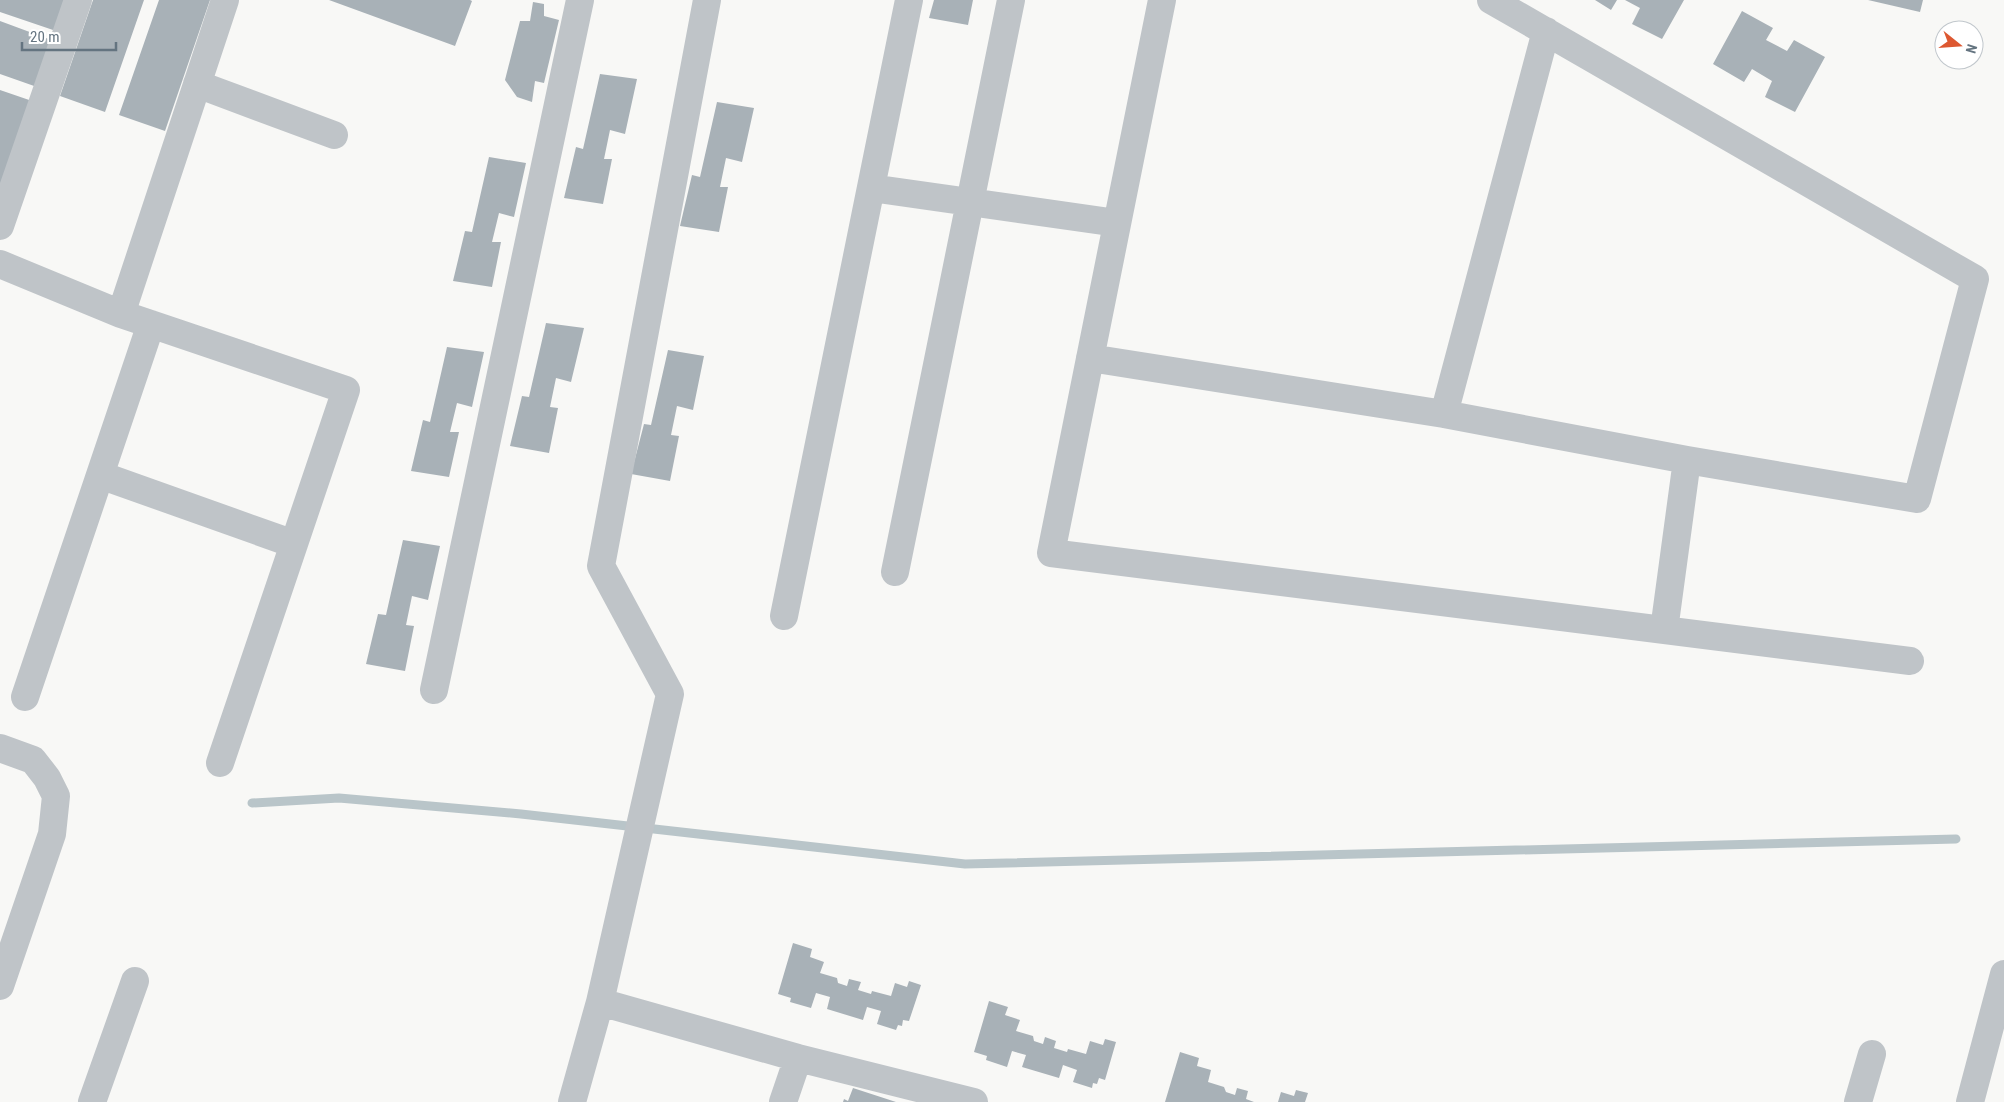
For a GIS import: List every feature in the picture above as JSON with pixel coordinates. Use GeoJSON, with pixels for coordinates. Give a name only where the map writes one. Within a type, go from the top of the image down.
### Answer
{"type":"FeatureCollection","features":[{"type":"Feature","properties":{"kind":"street"},"geometry":{"type":"LineString","coordinates":[[0,226],[78,0]]}},
{"type":"Feature","properties":{"kind":"street"},"geometry":{"type":"LineString","coordinates":[[121,314],[225,0]]}},
{"type":"Feature","properties":{"kind":"street"},"geometry":{"type":"LineString","coordinates":[[434,690],[580,0]]}},
{"type":"Feature","properties":{"kind":"street"},"geometry":{"type":"LineString","coordinates":[[572,1102],[600,1002],[670,694],[601,566],[707,0]]}},
{"type":"Feature","properties":{"kind":"street"},"geometry":{"type":"LineString","coordinates":[[784,616],[909,0]]}},
{"type":"Feature","properties":{"kind":"street"},"geometry":{"type":"LineString","coordinates":[[895,572],[1012,0]]}},
{"type":"Feature","properties":{"kind":"street"},"geometry":{"type":"LineString","coordinates":[[1162,0],[1051,553],[1910,661]]}},
{"type":"Feature","properties":{"kind":"street"},"geometry":{"type":"LineString","coordinates":[[1090,358],[1444,414],[1688,460],[1917,499],[1975,279],[1491,0]]}},
{"type":"Feature","properties":{"kind":"street"},"geometry":{"type":"LineString","coordinates":[[1444,414],[1546,31]]}},
{"type":"Feature","properties":{"kind":"street"},"geometry":{"type":"LineString","coordinates":[[197,84],[334,135]]}},
{"type":"Feature","properties":{"kind":"street"},"geometry":{"type":"LineString","coordinates":[[871,188],[1117,223]]}},
{"type":"Feature","properties":{"kind":"street"},"geometry":{"type":"LineString","coordinates":[[0,264],[121,314],[346,390],[220,763]]}},
{"type":"Feature","properties":{"kind":"street"},"geometry":{"type":"LineString","coordinates":[[24,696],[151,324]]}},
{"type":"Feature","properties":{"kind":"street"},"geometry":{"type":"LineString","coordinates":[[1664,630],[1688,460]]}},
{"type":"Feature","properties":{"kind":"street"},"geometry":{"type":"LineString","coordinates":[[100,475],[294,544]]}},
{"type":"Feature","properties":{"kind":"street"},"geometry":{"type":"LineString","coordinates":[[0,748],[33,760],[47,778],[56,796],[52,834],[6,944],[0,986]]}},
{"type":"Feature","properties":{"kind":"street"},"geometry":{"type":"LineString","coordinates":[[1970,1102],[2004,974]]}},
{"type":"Feature","properties":{"kind":"street"},"geometry":{"type":"LineString","coordinates":[[92,1102],[135,981]]}},
{"type":"Feature","properties":{"kind":"street"},"geometry":{"type":"LineString","coordinates":[[600,1002],[798,1058],[974,1102]]}},
{"type":"Feature","properties":{"kind":"street"},"geometry":{"type":"LineString","coordinates":[[1858,1102],[1872,1054]]}},
{"type":"Feature","properties":{"kind":"street"},"geometry":{"type":"LineString","coordinates":[[783,1102],[798,1058]]}},
{"type":"Feature","properties":{"kind":"building"},"geometry":{"type":"Polygon","coordinates":[[[0,0],[67,0],[56,31],[0,12],[0,0]]]}},
{"type":"Feature","properties":{"kind":"building"},"geometry":{"type":"Polygon","coordinates":[[[93,0],[144,0],[105,112],[60,96],[93,0]]]}},
{"type":"Feature","properties":{"kind":"building"},"geometry":{"type":"Polygon","coordinates":[[[159,0],[210,0],[165,131],[119,115],[159,0]]]}},
{"type":"Feature","properties":{"kind":"building"},"geometry":{"type":"Polygon","coordinates":[[[329,0],[470,0],[472,1],[455,46],[329,0]]]}},
{"type":"Feature","properties":{"kind":"building"},"geometry":{"type":"Polygon","coordinates":[[[934,0],[973,0],[968,25],[929,18],[934,0]]]}},
{"type":"Feature","properties":{"kind":"building"},"geometry":{"type":"Polygon","coordinates":[[[1595,0],[1617,0],[1611,10],[1595,0]]]}},
{"type":"Feature","properties":{"kind":"building"},"geometry":{"type":"Polygon","coordinates":[[[1625,0],[1684,0],[1662,39],[1632,24],[1640,8],[1625,0]]]}},
{"type":"Feature","properties":{"kind":"building"},"geometry":{"type":"Polygon","coordinates":[[[1868,0],[1923,0],[1920,12],[1868,0]]]}},
{"type":"Feature","properties":{"kind":"building"},"geometry":{"type":"Polygon","coordinates":[[[533,2],[544,4],[544,16],[559,20],[544,83],[535,81],[532,102],[517,97],[505,80],[520,21],[530,21],[533,2]]]}},
{"type":"Feature","properties":{"kind":"building"},"geometry":{"type":"Polygon","coordinates":[[[1742,11],[1773,28],[1766,40],[1787,51],[1794,40],[1825,57],[1795,112],[1765,97],[1772,81],[1752,69],[1744,82],[1713,64],[1742,11]]]}},
{"type":"Feature","properties":{"kind":"building"},"geometry":{"type":"Polygon","coordinates":[[[0,21],[54,41],[37,87],[0,74],[0,21]]]}},
{"type":"Feature","properties":{"kind":"building"},"geometry":{"type":"Polygon","coordinates":[[[600,74],[637,79],[625,134],[610,130],[604,159],[612,159],[603,204],[564,198],[576,147],[583,149],[600,74]]]}},
{"type":"Feature","properties":{"kind":"building"},"geometry":{"type":"Polygon","coordinates":[[[0,90],[35,102],[0,202],[0,90]]]}},
{"type":"Feature","properties":{"kind":"building"},"geometry":{"type":"Polygon","coordinates":[[[717,102],[754,108],[742,162],[726,158],[720,187],[728,187],[719,232],[680,226],[692,175],[700,177],[717,102]]]}},
{"type":"Feature","properties":{"kind":"building"},"geometry":{"type":"Polygon","coordinates":[[[489,157],[526,163],[514,217],[499,213],[492,242],[501,242],[492,287],[453,281],[465,231],[472,232],[489,157]]]}},
{"type":"Feature","properties":{"kind":"building"},"geometry":{"type":"Polygon","coordinates":[[[546,323],[584,328],[571,382],[556,378],[550,407],[558,408],[549,453],[510,446],[522,396],[529,397],[546,323]]]}},
{"type":"Feature","properties":{"kind":"building"},"geometry":{"type":"Polygon","coordinates":[[[447,347],[484,352],[472,407],[457,403],[450,432],[459,432],[449,477],[411,471],[423,420],[430,422],[447,347]]]}},
{"type":"Feature","properties":{"kind":"building"},"geometry":{"type":"Polygon","coordinates":[[[668,350],[704,356],[693,410],[677,406],[671,435],[679,436],[670,481],[631,474],[644,424],[651,425],[668,350]]]}},
{"type":"Feature","properties":{"kind":"building"},"geometry":{"type":"Polygon","coordinates":[[[403,540],[440,546],[428,600],[412,596],[406,625],[414,626],[405,671],[366,664],[378,614],[386,615],[403,540]]]}},
{"type":"Feature","properties":{"kind":"building"},"geometry":{"type":"Polygon","coordinates":[[[793,943],[812,949],[810,957],[824,962],[820,973],[837,978],[838,983],[847,986],[849,979],[861,982],[858,990],[871,994],[872,991],[891,996],[895,983],[907,987],[909,981],[921,985],[909,1021],[903,1020],[902,1026],[898,1025],[896,1030],[877,1024],[881,1011],[867,1007],[863,1020],[827,1009],[830,997],[816,993],[811,1008],[790,1002],[791,998],[778,994],[793,943]]]}},
{"type":"Feature","properties":{"kind":"building"},"geometry":{"type":"Polygon","coordinates":[[[989,1001],[1008,1007],[1005,1015],[1020,1020],[1016,1031],[1033,1036],[1034,1041],[1043,1044],[1045,1037],[1056,1041],[1054,1048],[1067,1052],[1068,1049],[1086,1054],[1090,1041],[1103,1045],[1105,1039],[1116,1042],[1105,1080],[1099,1078],[1097,1084],[1093,1083],[1092,1088],[1073,1082],[1077,1070],[1063,1065],[1059,1078],[1022,1067],[1026,1055],[1012,1051],[1007,1067],[986,1060],[987,1056],[974,1052],[989,1001]]]}},
{"type":"Feature","properties":{"kind":"building"},"geometry":{"type":"Polygon","coordinates":[[[1180,1052],[1199,1058],[1197,1066],[1211,1070],[1208,1082],[1224,1087],[1226,1092],[1235,1095],[1237,1088],[1248,1091],[1246,1099],[1254,1102],[1165,1102],[1180,1052]]]}},
{"type":"Feature","properties":{"kind":"building"},"geometry":{"type":"Polygon","coordinates":[[[853,1088],[896,1102],[843,1102],[844,1099],[848,1101],[853,1088]]]}},
{"type":"Feature","properties":{"kind":"building"},"geometry":{"type":"Polygon","coordinates":[[[1296,1090],[1308,1093],[1305,1102],[1278,1102],[1281,1092],[1294,1096],[1296,1090]]]}},
{"type":"Feature","properties":{"kind":"waterway"},"geometry":{"type":"LineString","coordinates":[[252,803],[339,798],[521,814],[965,864],[1956,839]]}}]}
